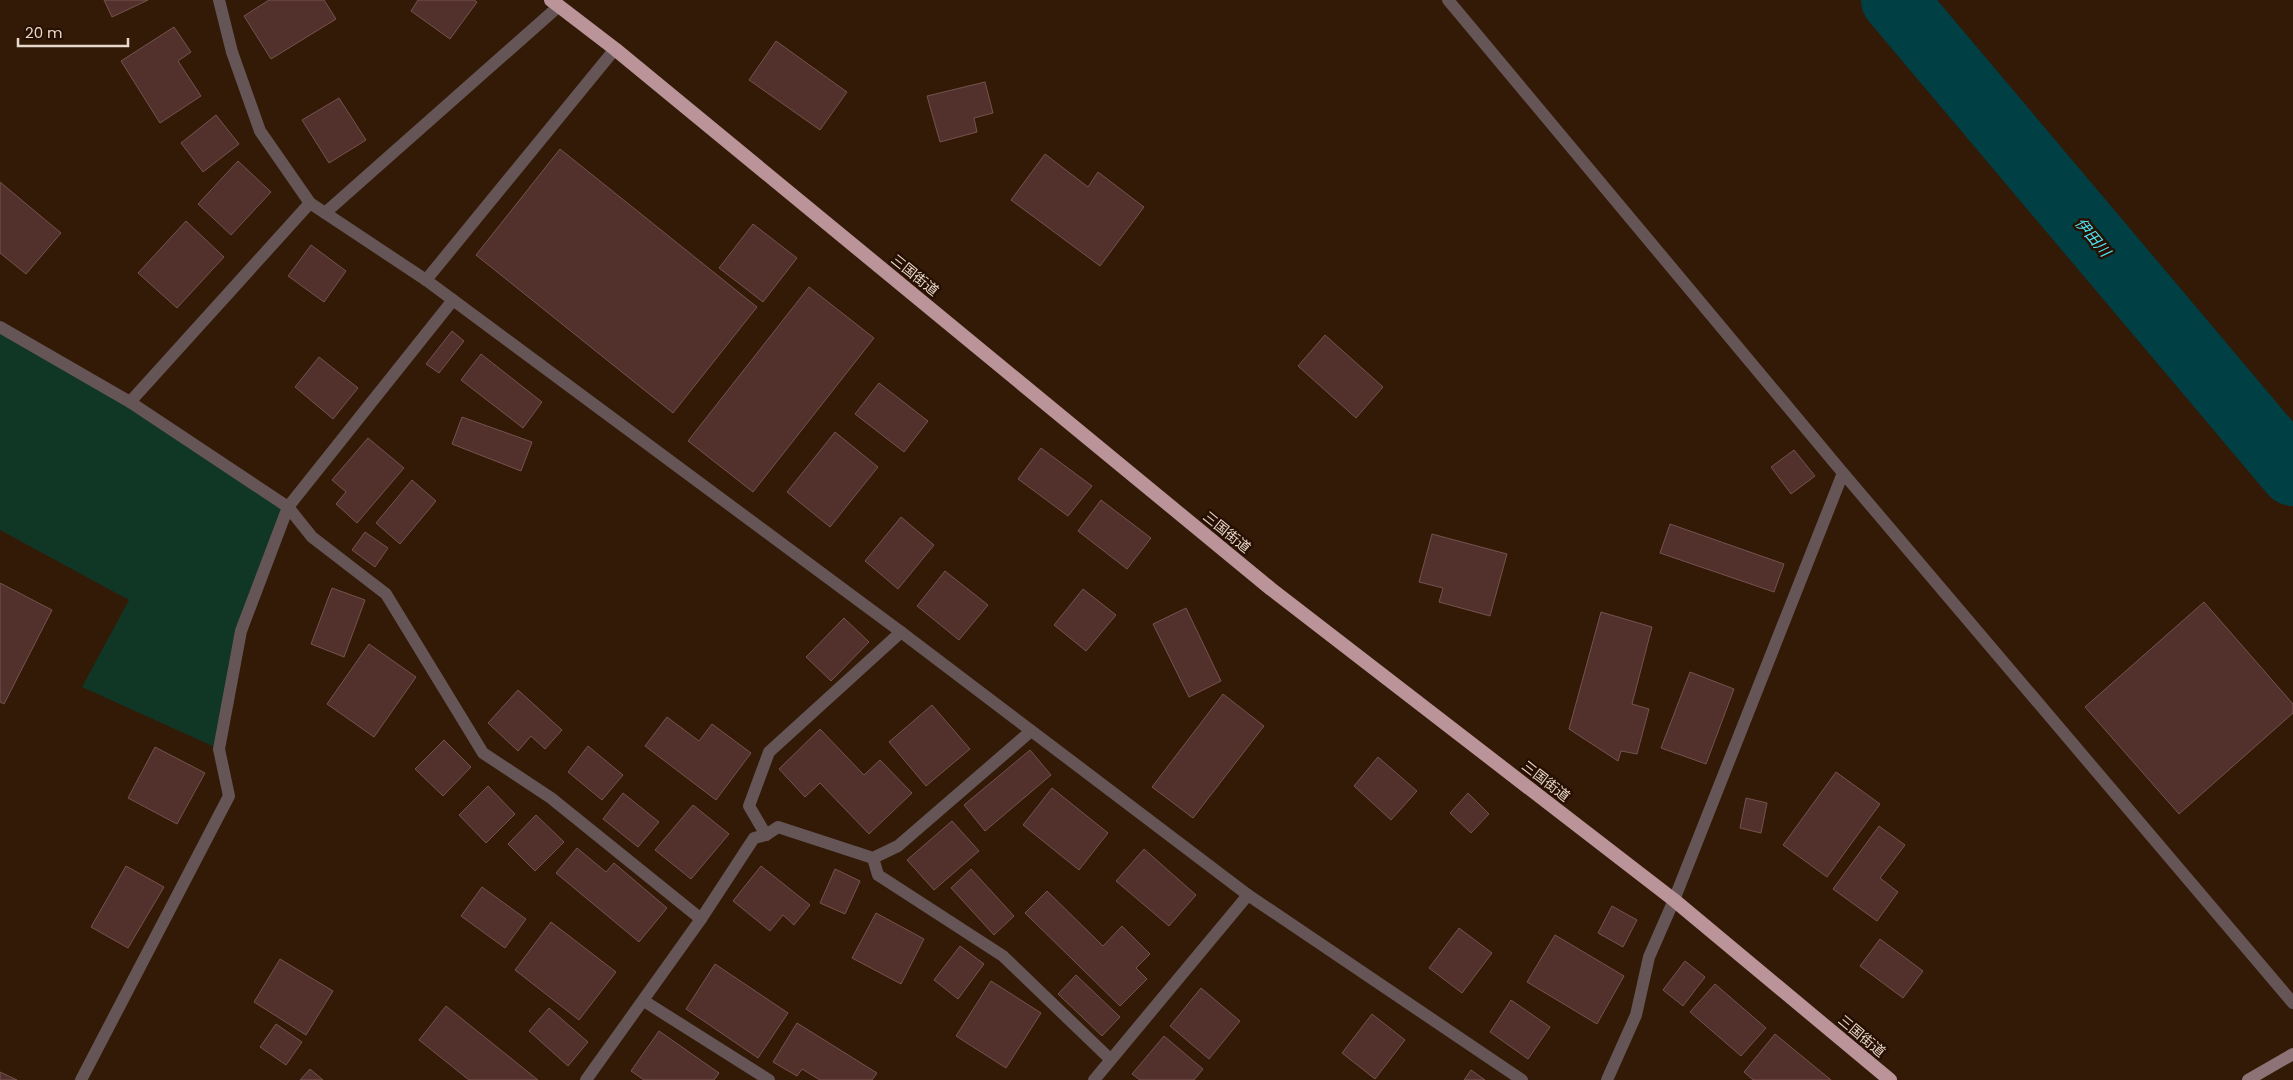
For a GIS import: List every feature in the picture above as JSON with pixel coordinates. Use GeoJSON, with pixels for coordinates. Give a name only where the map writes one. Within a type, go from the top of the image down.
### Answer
{"type":"FeatureCollection","features":[{"type":"Feature","properties":{"kind":"highway","name":"三国街道"},"geometry":{"type":"LineString","coordinates":[[555,3],[615,49],[1271,589],[1674,900],[1890,1080]]}},
{"type":"Feature","properties":{"kind":"main road"},"geometry":{"type":"LineString","coordinates":[[2248,1080],[2293,1054]]}},
{"type":"Feature","properties":{"kind":"street"},"geometry":{"type":"LineString","coordinates":[[219,0],[232,52],[260,131],[310,203],[426,280],[901,632],[1248,895],[1522,1080]]}},
{"type":"Feature","properties":{"kind":"street"},"geometry":{"type":"LineString","coordinates":[[1448,0],[1843,474],[2293,1003]]}},
{"type":"Feature","properties":{"kind":"street"},"geometry":{"type":"LineString","coordinates":[[325,213],[555,3]]}},
{"type":"Feature","properties":{"kind":"street"},"geometry":{"type":"LineString","coordinates":[[426,280],[615,49]]}},
{"type":"Feature","properties":{"kind":"street"},"geometry":{"type":"LineString","coordinates":[[130,402],[310,203]]}},
{"type":"Feature","properties":{"kind":"street"},"geometry":{"type":"LineString","coordinates":[[81,1080],[228,796],[219,749],[241,631],[288,507],[453,300]]}},
{"type":"Feature","properties":{"kind":"street"},"geometry":{"type":"LineString","coordinates":[[0,327],[130,402],[288,507],[312,537],[386,594],[483,753],[552,798],[701,919]]}},
{"type":"Feature","properties":{"kind":"street"},"geometry":{"type":"LineString","coordinates":[[1607,1080],[1636,1015],[1649,957],[1674,900],[1843,474]]}},
{"type":"Feature","properties":{"kind":"street"},"geometry":{"type":"LineString","coordinates":[[766,835],[749,806],[769,752],[901,632]]}},
{"type":"Feature","properties":{"kind":"street"},"geometry":{"type":"LineString","coordinates":[[586,1080],[701,919],[754,838],[766,835],[778,827],[873,858],[898,846],[1031,731]]}},
{"type":"Feature","properties":{"kind":"street"},"geometry":{"type":"LineString","coordinates":[[873,858],[878,875],[1003,956],[1110,1059]]}},
{"type":"Feature","properties":{"kind":"street"},"geometry":{"type":"LineString","coordinates":[[1094,1080],[1248,895]]}},
{"type":"Feature","properties":{"kind":"street"},"geometry":{"type":"LineString","coordinates":[[644,1001],[769,1080]]}},
{"type":"Feature","properties":{"kind":"green space"},"geometry":{"type":"Polygon","coordinates":[[[0,327],[288,507],[241,631],[219,749],[82,687],[129,600],[0,530],[0,327]]]}},
{"type":"Feature","properties":{"kind":"building"},"geometry":{"type":"Polygon","coordinates":[[[104,0],[148,0],[112,17],[104,0]]]}},
{"type":"Feature","properties":{"kind":"building"},"geometry":{"type":"Polygon","coordinates":[[[269,0],[324,0],[336,19],[271,59],[244,16],[269,0]]]}},
{"type":"Feature","properties":{"kind":"building"},"geometry":{"type":"Polygon","coordinates":[[[418,0],[474,0],[477,2],[450,39],[411,11],[418,0]]]}},
{"type":"Feature","properties":{"kind":"building"},"geometry":{"type":"Polygon","coordinates":[[[174,27],[191,52],[178,61],[201,96],[160,123],[121,61],[174,27]]]}},
{"type":"Feature","properties":{"kind":"building"},"geometry":{"type":"Polygon","coordinates":[[[776,41],[847,92],[820,130],[749,80],[776,41]]]}},
{"type":"Feature","properties":{"kind":"building"},"geometry":{"type":"Polygon","coordinates":[[[985,82],[993,113],[974,118],[977,132],[940,142],[927,96],[985,82]]]}},
{"type":"Feature","properties":{"kind":"building"},"geometry":{"type":"Polygon","coordinates":[[[339,98],[366,140],[329,163],[302,120],[339,98]]]}},
{"type":"Feature","properties":{"kind":"building"},"geometry":{"type":"Polygon","coordinates":[[[216,115],[239,144],[203,172],[181,143],[216,115]]]}},
{"type":"Feature","properties":{"kind":"building"},"geometry":{"type":"Polygon","coordinates":[[[560,149],[757,307],[673,413],[476,255],[560,149]]]}},
{"type":"Feature","properties":{"kind":"building"},"geometry":{"type":"Polygon","coordinates":[[[1045,154],[1088,187],[1098,172],[1144,207],[1100,266],[1011,200],[1045,154]]]}},
{"type":"Feature","properties":{"kind":"building"},"geometry":{"type":"Polygon","coordinates":[[[238,161],[271,192],[231,235],[198,204],[238,161]]]}},
{"type":"Feature","properties":{"kind":"building"},"geometry":{"type":"Polygon","coordinates":[[[0,182],[61,233],[26,274],[0,253],[0,182]]]}},
{"type":"Feature","properties":{"kind":"building"},"geometry":{"type":"Polygon","coordinates":[[[186,221],[224,257],[177,308],[138,273],[186,221]]]}},
{"type":"Feature","properties":{"kind":"building"},"geometry":{"type":"Polygon","coordinates":[[[753,224],[797,258],[763,302],[719,268],[753,224]]]}},
{"type":"Feature","properties":{"kind":"building"},"geometry":{"type":"Polygon","coordinates":[[[311,245],[346,271],[324,302],[288,276],[311,245]]]}},
{"type":"Feature","properties":{"kind":"building"},"geometry":{"type":"Polygon","coordinates":[[[809,287],[874,338],[753,492],[688,441],[809,287]]]}},
{"type":"Feature","properties":{"kind":"building"},"geometry":{"type":"Polygon","coordinates":[[[452,331],[464,341],[439,373],[426,364],[452,331]]]}},
{"type":"Feature","properties":{"kind":"building"},"geometry":{"type":"Polygon","coordinates":[[[1325,335],[1383,387],[1356,418],[1298,366],[1325,335]]]}},
{"type":"Feature","properties":{"kind":"building"},"geometry":{"type":"Polygon","coordinates":[[[481,354],[542,402],[523,428],[461,380],[481,354]]]}},
{"type":"Feature","properties":{"kind":"building"},"geometry":{"type":"Polygon","coordinates":[[[319,357],[358,388],[333,419],[295,387],[319,357]]]}},
{"type":"Feature","properties":{"kind":"building"},"geometry":{"type":"Polygon","coordinates":[[[879,383],[928,421],[904,452],[855,414],[879,383]]]}},
{"type":"Feature","properties":{"kind":"building"},"geometry":{"type":"Polygon","coordinates":[[[462,417],[532,442],[521,471],[452,444],[462,417]]]}},
{"type":"Feature","properties":{"kind":"building"},"geometry":{"type":"Polygon","coordinates":[[[835,432],[878,467],[830,527],[787,492],[835,432]]]}},
{"type":"Feature","properties":{"kind":"building"},"geometry":{"type":"Polygon","coordinates":[[[368,438],[404,468],[357,523],[336,504],[346,492],[332,480],[368,438]]]}},
{"type":"Feature","properties":{"kind":"building"},"geometry":{"type":"Polygon","coordinates":[[[1041,448],[1092,486],[1068,516],[1018,479],[1041,448]]]}},
{"type":"Feature","properties":{"kind":"building"},"geometry":{"type":"Polygon","coordinates":[[[1794,450],[1815,476],[1791,494],[1771,467],[1794,450]]]}},
{"type":"Feature","properties":{"kind":"building"},"geometry":{"type":"Polygon","coordinates":[[[412,480],[436,501],[400,544],[376,523],[412,480]]]}},
{"type":"Feature","properties":{"kind":"building"},"geometry":{"type":"Polygon","coordinates":[[[1101,500],[1151,538],[1127,569],[1078,531],[1101,500]]]}},
{"type":"Feature","properties":{"kind":"building"},"geometry":{"type":"Polygon","coordinates":[[[901,517],[934,545],[898,589],[865,561],[901,517]]]}},
{"type":"Feature","properties":{"kind":"building"},"geometry":{"type":"Polygon","coordinates":[[[1670,524],[1784,564],[1774,592],[1660,553],[1670,524]]]}},
{"type":"Feature","properties":{"kind":"building"},"geometry":{"type":"Polygon","coordinates":[[[365,532],[388,548],[375,567],[352,550],[365,532]]]}},
{"type":"Feature","properties":{"kind":"building"},"geometry":{"type":"Polygon","coordinates":[[[1432,534],[1507,554],[1490,616],[1439,602],[1443,588],[1419,582],[1432,534]]]}},
{"type":"Feature","properties":{"kind":"building"},"geometry":{"type":"Polygon","coordinates":[[[945,571],[988,605],[959,640],[917,606],[945,571]]]}},
{"type":"Feature","properties":{"kind":"building"},"geometry":{"type":"Polygon","coordinates":[[[0,583],[52,610],[4,704],[0,702],[0,583]]]}},
{"type":"Feature","properties":{"kind":"building"},"geometry":{"type":"Polygon","coordinates":[[[332,588],[365,600],[344,657],[311,644],[332,588]]]}},
{"type":"Feature","properties":{"kind":"building"},"geometry":{"type":"Polygon","coordinates":[[[1083,589],[1116,615],[1086,651],[1054,625],[1083,589]]]}},
{"type":"Feature","properties":{"kind":"building"},"geometry":{"type":"Polygon","coordinates":[[[2204,602],[2293,704],[2293,713],[2179,814],[2085,707],[2204,602]]]}},
{"type":"Feature","properties":{"kind":"building"},"geometry":{"type":"Polygon","coordinates":[[[1186,608],[1221,681],[1189,697],[1153,624],[1186,608]]]}},
{"type":"Feature","properties":{"kind":"building"},"geometry":{"type":"Polygon","coordinates":[[[1601,612],[1652,627],[1632,704],[1649,709],[1637,754],[1621,751],[1618,761],[1569,729],[1601,612]]]}},
{"type":"Feature","properties":{"kind":"building"},"geometry":{"type":"Polygon","coordinates":[[[844,618],[869,642],[831,681],[806,657],[844,618]]]}},
{"type":"Feature","properties":{"kind":"building"},"geometry":{"type":"Polygon","coordinates":[[[369,644],[416,677],[374,737],[327,704],[369,644]]]}},
{"type":"Feature","properties":{"kind":"building"},"geometry":{"type":"Polygon","coordinates":[[[1690,672],[1734,689],[1706,764],[1661,748],[1690,672]]]}},
{"type":"Feature","properties":{"kind":"building"},"geometry":{"type":"Polygon","coordinates":[[[518,690],[562,730],[545,749],[531,736],[518,751],[488,723],[518,690]]]}},
{"type":"Feature","properties":{"kind":"building"},"geometry":{"type":"Polygon","coordinates":[[[1223,694],[1264,726],[1193,818],[1152,787],[1223,694]]]}},
{"type":"Feature","properties":{"kind":"building"},"geometry":{"type":"Polygon","coordinates":[[[932,705],[970,749],[926,786],[889,742],[932,705]]]}},
{"type":"Feature","properties":{"kind":"building"},"geometry":{"type":"Polygon","coordinates":[[[667,717],[699,741],[712,724],[751,753],[716,800],[645,746],[667,717]]]}},
{"type":"Feature","properties":{"kind":"building"},"geometry":{"type":"Polygon","coordinates":[[[820,729],[864,775],[880,760],[912,793],[869,834],[820,783],[805,797],[779,769],[820,729]]]}},
{"type":"Feature","properties":{"kind":"building"},"geometry":{"type":"Polygon","coordinates":[[[444,740],[471,767],[443,796],[415,769],[444,740]]]}},
{"type":"Feature","properties":{"kind":"building"},"geometry":{"type":"Polygon","coordinates":[[[588,746],[623,775],[602,800],[568,772],[588,746]]]}},
{"type":"Feature","properties":{"kind":"building"},"geometry":{"type":"Polygon","coordinates":[[[155,747],[205,773],[177,824],[128,798],[155,747]]]}},
{"type":"Feature","properties":{"kind":"building"},"geometry":{"type":"Polygon","coordinates":[[[1030,750],[1051,775],[985,831],[964,805],[1030,750]]]}},
{"type":"Feature","properties":{"kind":"building"},"geometry":{"type":"Polygon","coordinates":[[[1378,757],[1417,791],[1391,820],[1354,786],[1378,757]]]}},
{"type":"Feature","properties":{"kind":"building"},"geometry":{"type":"Polygon","coordinates":[[[1836,772],[1880,804],[1827,877],[1783,845],[1836,772]]]}},
{"type":"Feature","properties":{"kind":"building"},"geometry":{"type":"Polygon","coordinates":[[[488,786],[515,814],[486,843],[459,815],[488,786]]]}},
{"type":"Feature","properties":{"kind":"building"},"geometry":{"type":"Polygon","coordinates":[[[1052,788],[1108,833],[1079,870],[1023,825],[1052,788]]]}},
{"type":"Feature","properties":{"kind":"building"},"geometry":{"type":"Polygon","coordinates":[[[623,793],[659,822],[638,847],[603,819],[623,793]]]}},
{"type":"Feature","properties":{"kind":"building"},"geometry":{"type":"Polygon","coordinates":[[[1468,793],[1489,814],[1471,833],[1450,813],[1468,793]]]}},
{"type":"Feature","properties":{"kind":"building"},"geometry":{"type":"Polygon","coordinates":[[[1746,798],[1767,803],[1761,833],[1740,828],[1746,798]]]}},
{"type":"Feature","properties":{"kind":"building"},"geometry":{"type":"Polygon","coordinates":[[[693,805],[729,834],[691,879],[655,850],[693,805]]]}},
{"type":"Feature","properties":{"kind":"building"},"geometry":{"type":"Polygon","coordinates":[[[536,815],[564,842],[535,871],[508,844],[536,815]]]}},
{"type":"Feature","properties":{"kind":"building"},"geometry":{"type":"Polygon","coordinates":[[[952,821],[979,851],[934,890],[907,860],[952,821]]]}},
{"type":"Feature","properties":{"kind":"building"},"geometry":{"type":"Polygon","coordinates":[[[1879,826],[1905,845],[1880,878],[1898,892],[1877,921],[1833,889],[1879,826]]]}},
{"type":"Feature","properties":{"kind":"building"},"geometry":{"type":"Polygon","coordinates":[[[577,848],[606,872],[614,863],[667,908],[639,942],[556,873],[577,848]]]}},
{"type":"Feature","properties":{"kind":"building"},"geometry":{"type":"Polygon","coordinates":[[[1144,849],[1196,895],[1169,926],[1116,881],[1144,849]]]}},
{"type":"Feature","properties":{"kind":"building"},"geometry":{"type":"Polygon","coordinates":[[[126,866],[164,887],[128,948],[91,927],[126,866]]]}},
{"type":"Feature","properties":{"kind":"building"},"geometry":{"type":"Polygon","coordinates":[[[761,866],[810,905],[794,925],[783,915],[770,931],[733,901],[761,866]]]}},
{"type":"Feature","properties":{"kind":"building"},"geometry":{"type":"Polygon","coordinates":[[[835,869],[860,881],[845,914],[820,903],[835,869]]]}},
{"type":"Feature","properties":{"kind":"building"},"geometry":{"type":"Polygon","coordinates":[[[971,869],[1014,916],[994,935],[951,888],[971,869]]]}},
{"type":"Feature","properties":{"kind":"building"},"geometry":{"type":"Polygon","coordinates":[[[482,887],[526,919],[505,948],[461,916],[482,887]]]}},
{"type":"Feature","properties":{"kind":"building"},"geometry":{"type":"Polygon","coordinates":[[[1047,891],[1103,946],[1122,926],[1150,954],[1136,968],[1147,979],[1120,1006],[1025,913],[1047,891]]]}},
{"type":"Feature","properties":{"kind":"building"},"geometry":{"type":"Polygon","coordinates":[[[1612,906],[1637,920],[1623,947],[1598,933],[1612,906]]]}},
{"type":"Feature","properties":{"kind":"building"},"geometry":{"type":"Polygon","coordinates":[[[876,913],[924,939],[901,984],[852,958],[876,913]]]}},
{"type":"Feature","properties":{"kind":"building"},"geometry":{"type":"Polygon","coordinates":[[[551,922],[616,972],[579,1020],[515,970],[551,922]]]}},
{"type":"Feature","properties":{"kind":"building"},"geometry":{"type":"Polygon","coordinates":[[[1459,928],[1492,953],[1462,993],[1429,968],[1459,928]]]}},
{"type":"Feature","properties":{"kind":"building"},"geometry":{"type":"Polygon","coordinates":[[[1555,935],[1624,976],[1597,1024],[1527,982],[1555,935]]]}},
{"type":"Feature","properties":{"kind":"building"},"geometry":{"type":"Polygon","coordinates":[[[1880,939],[1923,971],[1903,998],[1860,966],[1880,939]]]}},
{"type":"Feature","properties":{"kind":"building"},"geometry":{"type":"Polygon","coordinates":[[[960,946],[984,964],[958,999],[934,980],[960,946]]]}},
{"type":"Feature","properties":{"kind":"building"},"geometry":{"type":"Polygon","coordinates":[[[280,959],[333,991],[306,1035],[254,1002],[280,959]]]}},
{"type":"Feature","properties":{"kind":"building"},"geometry":{"type":"Polygon","coordinates":[[[1685,961],[1705,977],[1683,1006],[1663,990],[1685,961]]]}},
{"type":"Feature","properties":{"kind":"building"},"geometry":{"type":"Polygon","coordinates":[[[715,964],[788,1013],[758,1058],[686,1009],[715,964]]]}},
{"type":"Feature","properties":{"kind":"building"},"geometry":{"type":"Polygon","coordinates":[[[1076,975],[1120,1017],[1102,1036],[1058,994],[1076,975]]]}},
{"type":"Feature","properties":{"kind":"building"},"geometry":{"type":"Polygon","coordinates":[[[991,981],[1041,1013],[1006,1068],[956,1036],[991,981]]]}},
{"type":"Feature","properties":{"kind":"building"},"geometry":{"type":"Polygon","coordinates":[[[1715,984],[1766,1028],[1741,1056],[1690,1012],[1715,984]]]}},
{"type":"Feature","properties":{"kind":"building"},"geometry":{"type":"Polygon","coordinates":[[[1201,988],[1240,1021],[1209,1059],[1170,1026],[1201,988]]]}},
{"type":"Feature","properties":{"kind":"building"},"geometry":{"type":"Polygon","coordinates":[[[1511,1000],[1550,1027],[1528,1059],[1490,1032],[1511,1000]]]}},
{"type":"Feature","properties":{"kind":"building"},"geometry":{"type":"Polygon","coordinates":[[[446,1006],[538,1080],[469,1080],[419,1040],[446,1006]]]}},
{"type":"Feature","properties":{"kind":"building"},"geometry":{"type":"Polygon","coordinates":[[[549,1008],[588,1042],[568,1066],[529,1031],[549,1008]]]}},
{"type":"Feature","properties":{"kind":"building"},"geometry":{"type":"Polygon","coordinates":[[[1372,1014],[1405,1040],[1375,1079],[1342,1053],[1372,1014]]]}},
{"type":"Feature","properties":{"kind":"building"},"geometry":{"type":"Polygon","coordinates":[[[797,1023],[877,1073],[872,1080],[820,1080],[802,1069],[797,1076],[773,1062],[797,1023]]]}},
{"type":"Feature","properties":{"kind":"building"},"geometry":{"type":"Polygon","coordinates":[[[276,1024],[302,1042],[286,1065],[260,1047],[276,1024]]]}},
{"type":"Feature","properties":{"kind":"building"},"geometry":{"type":"Polygon","coordinates":[[[659,1031],[719,1073],[714,1080],[644,1080],[631,1071],[659,1031]]]}},
{"type":"Feature","properties":{"kind":"building"},"geometry":{"type":"Polygon","coordinates":[[[1775,1034],[1831,1080],[1753,1080],[1744,1072],[1775,1034]]]}},
{"type":"Feature","properties":{"kind":"building"},"geometry":{"type":"Polygon","coordinates":[[[1164,1036],[1203,1069],[1194,1080],[1140,1080],[1132,1074],[1164,1036]]]}},
{"type":"Feature","properties":{"kind":"building"},"geometry":{"type":"Polygon","coordinates":[[[310,1069],[323,1080],[300,1080],[310,1069]]]}},
{"type":"Feature","properties":{"kind":"building"},"geometry":{"type":"Polygon","coordinates":[[[1471,1070],[1485,1080],[1464,1080],[1471,1070]]]}},
{"type":"Feature","properties":{"kind":"building"},"geometry":{"type":"Polygon","coordinates":[[[0,1072],[17,1080],[0,1080],[0,1072]]]}},
{"type":"Feature","properties":{"kind":"waterway","name":"伊田川"},"geometry":{"type":"LineString","coordinates":[[1894,0],[2293,473]]}}]}
